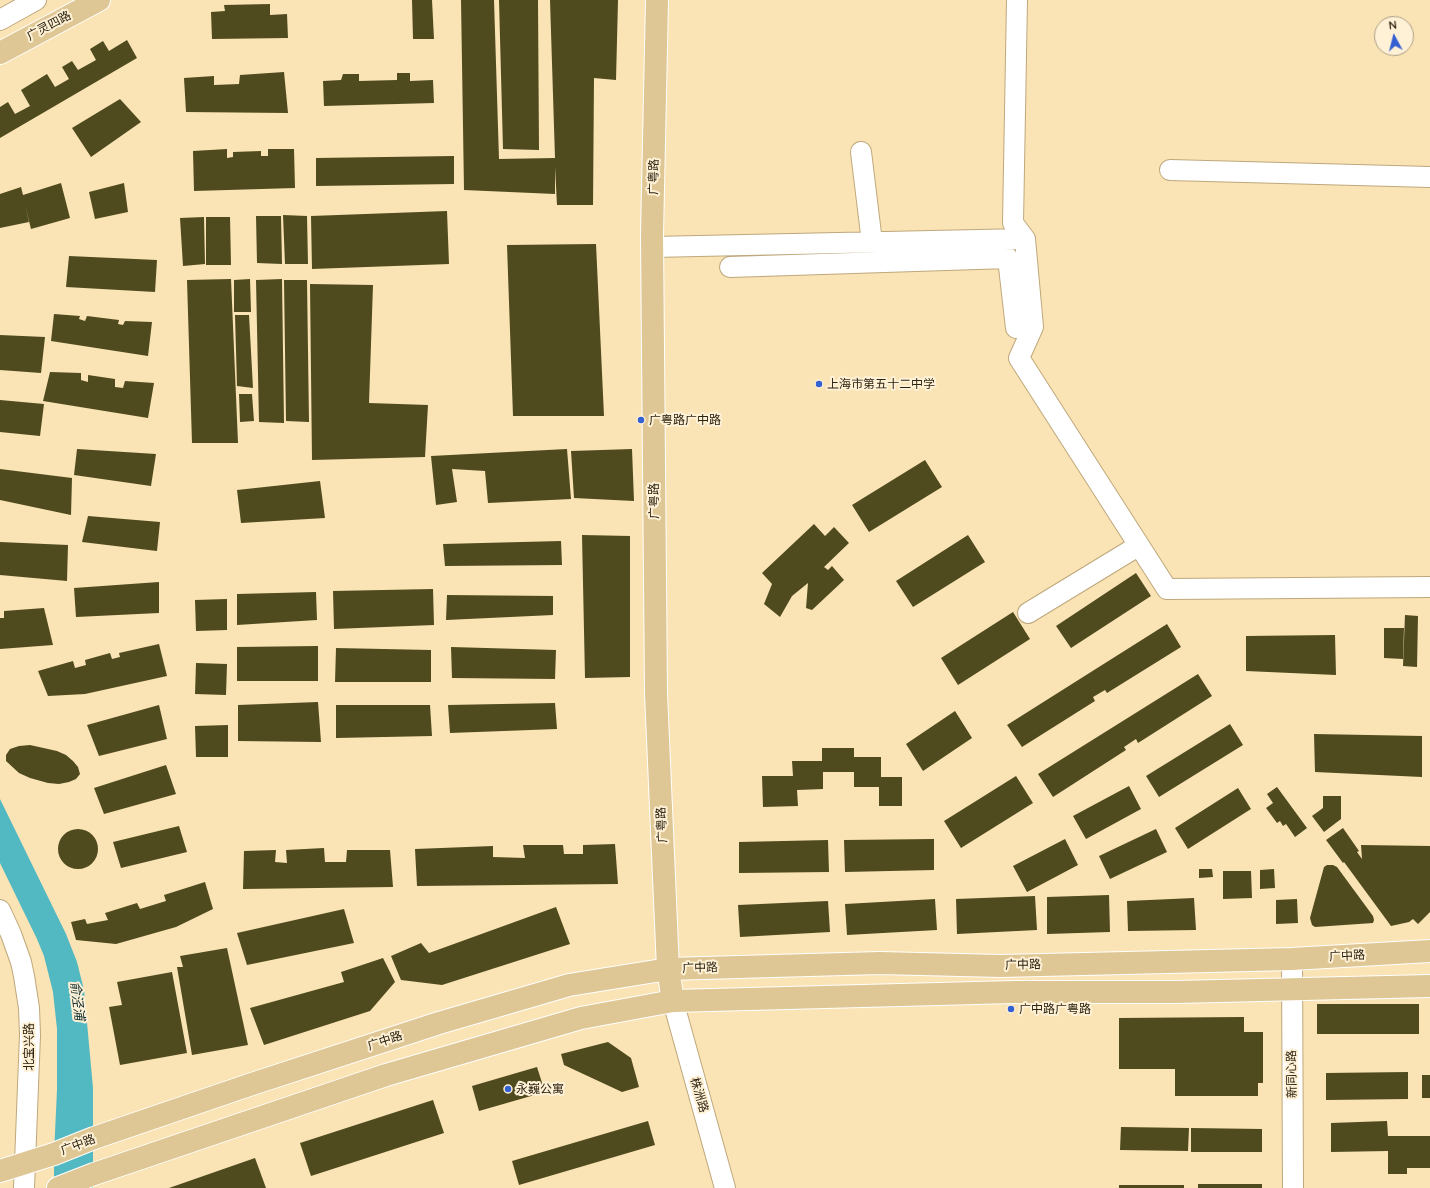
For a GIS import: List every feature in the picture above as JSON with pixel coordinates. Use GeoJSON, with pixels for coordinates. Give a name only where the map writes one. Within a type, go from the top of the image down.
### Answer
{"type":"FeatureCollection","features":[{"type":"Feature","properties":{"kind":"main road","name":"广粤路"},"geometry":{"type":"LineString","coordinates":[[657,0],[652,247],[656,692],[668,969],[673,1001]]}},
{"type":"Feature","properties":{"kind":"main road","name":"广灵四路"},"geometry":{"type":"LineString","coordinates":[[0,53],[94,1]]}},
{"type":"Feature","properties":{"kind":"main road","name":"广中路"},"geometry":{"type":"LineString","coordinates":[[0,1171],[54,1154],[94,1138],[252,1084],[454,1019],[569,985],[668,969],[880,963],[1002,966],[1292,959],[1430,951]]}},
{"type":"Feature","properties":{"kind":"main road"},"geometry":{"type":"LineString","coordinates":[[58,1188],[94,1174],[386,1075],[581,1018],[673,1001],[1014,992],[1177,992],[1430,986]]}},
{"type":"Feature","properties":{"kind":"street"},"geometry":{"type":"LineString","coordinates":[[0,20],[36,0]]}},
{"type":"Feature","properties":{"kind":"street"},"geometry":{"type":"LineString","coordinates":[[1017,0],[1013,223],[1025,239],[1033,327],[1019,358],[1138,546],[1167,588],[1430,587]]}},
{"type":"Feature","properties":{"kind":"street"},"geometry":{"type":"LineString","coordinates":[[861,152],[872,242]]}},
{"type":"Feature","properties":{"kind":"street"},"geometry":{"type":"LineString","coordinates":[[1170,170],[1430,177]]}},
{"type":"Feature","properties":{"kind":"street"},"geometry":{"type":"LineString","coordinates":[[652,247],[1025,239]]}},
{"type":"Feature","properties":{"kind":"street"},"geometry":{"type":"LineString","coordinates":[[831,243],[831,264]]}},
{"type":"Feature","properties":{"kind":"street"},"geometry":{"type":"LineString","coordinates":[[730,267],[1008,258],[1016,328]]}},
{"type":"Feature","properties":{"kind":"street"},"geometry":{"type":"LineString","coordinates":[[1028,613],[1138,546]]}},
{"type":"Feature","properties":{"kind":"street","name":"北宝兴路"},"geometry":{"type":"LineString","coordinates":[[0,910],[11,934],[21,962],[29,1008],[30,1035],[24,1188]]}},
{"type":"Feature","properties":{"kind":"street","name":"新同心路"},"geometry":{"type":"LineString","coordinates":[[1292,959],[1293,1188]]}},
{"type":"Feature","properties":{"kind":"street","name":"株洲路"},"geometry":{"type":"LineString","coordinates":[[673,1001],[725,1188]]}},
{"type":"Feature","properties":{"kind":"water","name":"俞泾浦"},"geometry":{"type":"Polygon","coordinates":[[[0,799],[66,934],[77,962],[84,990],[93,1088],[93,1188],[54,1188],[57,1029],[53,992],[44,956],[0,863],[0,799]]]}},
{"type":"Feature","properties":{"kind":"building"},"geometry":{"type":"Polygon","coordinates":[[[412,0],[432,0],[434,39],[413,39],[412,0]]]}},
{"type":"Feature","properties":{"kind":"building"},"geometry":{"type":"Polygon","coordinates":[[[461,0],[494,0],[499,159],[555,158],[550,0],[618,0],[616,80],[594,78],[593,205],[557,205],[555,167],[555,194],[464,190],[461,0]]]}},
{"type":"Feature","properties":{"kind":"building"},"geometry":{"type":"Polygon","coordinates":[[[499,0],[538,0],[539,150],[503,149],[499,0]]]}},
{"type":"Feature","properties":{"kind":"building"},"geometry":{"type":"Polygon","coordinates":[[[270,4],[270,15],[287,14],[288,38],[212,39],[211,12],[225,11],[224,5],[270,4]]]}},
{"type":"Feature","properties":{"kind":"building"},"geometry":{"type":"Polygon","coordinates":[[[127,40],[137,58],[0,138],[0,107],[8,102],[15,114],[30,106],[21,90],[47,74],[55,87],[69,79],[62,67],[72,61],[78,70],[96,60],[90,49],[103,41],[109,51],[127,40]]]}},
{"type":"Feature","properties":{"kind":"building"},"geometry":{"type":"Polygon","coordinates":[[[284,72],[288,113],[186,112],[184,78],[214,76],[214,85],[239,84],[240,75],[284,72]]]}},
{"type":"Feature","properties":{"kind":"building"},"geometry":{"type":"Polygon","coordinates":[[[397,73],[410,73],[410,81],[433,80],[434,103],[324,106],[323,81],[341,80],[343,74],[359,74],[359,81],[397,80],[397,73]]]}},
{"type":"Feature","properties":{"kind":"building"},"geometry":{"type":"Polygon","coordinates":[[[120,99],[141,122],[91,157],[72,128],[120,99]]]}},
{"type":"Feature","properties":{"kind":"building"},"geometry":{"type":"Polygon","coordinates":[[[227,149],[227,158],[233,157],[233,152],[261,151],[261,156],[268,156],[268,149],[294,149],[295,188],[194,191],[193,151],[227,149]]]}},
{"type":"Feature","properties":{"kind":"building"},"geometry":{"type":"Polygon","coordinates":[[[454,156],[454,184],[316,186],[316,158],[454,156]]]}},
{"type":"Feature","properties":{"kind":"building"},"geometry":{"type":"Polygon","coordinates":[[[61,183],[70,218],[31,229],[25,205],[29,222],[0,228],[0,194],[21,187],[23,195],[61,183]]]}},
{"type":"Feature","properties":{"kind":"building"},"geometry":{"type":"Polygon","coordinates":[[[124,183],[128,212],[95,219],[89,192],[124,183]]]}},
{"type":"Feature","properties":{"kind":"building"},"geometry":{"type":"Polygon","coordinates":[[[447,211],[449,264],[312,269],[311,216],[447,211]]]}},
{"type":"Feature","properties":{"kind":"building"},"geometry":{"type":"Polygon","coordinates":[[[283,215],[307,216],[308,264],[285,264],[283,215]]]}},
{"type":"Feature","properties":{"kind":"building"},"geometry":{"type":"Polygon","coordinates":[[[256,216],[281,216],[282,264],[257,263],[256,216]]]}},
{"type":"Feature","properties":{"kind":"building"},"geometry":{"type":"Polygon","coordinates":[[[204,217],[205,264],[183,266],[180,218],[204,217]]]}},
{"type":"Feature","properties":{"kind":"building"},"geometry":{"type":"Polygon","coordinates":[[[206,217],[230,217],[231,265],[206,265],[206,217]]]}},
{"type":"Feature","properties":{"kind":"building"},"geometry":{"type":"Polygon","coordinates":[[[596,244],[604,416],[513,416],[507,245],[596,244]]]}},
{"type":"Feature","properties":{"kind":"building"},"geometry":{"type":"Polygon","coordinates":[[[69,256],[157,260],[155,292],[66,287],[69,256]]]}},
{"type":"Feature","properties":{"kind":"building"},"geometry":{"type":"Polygon","coordinates":[[[231,279],[238,443],[192,443],[187,280],[231,279]]]}},
{"type":"Feature","properties":{"kind":"building"},"geometry":{"type":"Polygon","coordinates":[[[250,279],[251,312],[234,312],[234,280],[250,279]]]}},
{"type":"Feature","properties":{"kind":"building"},"geometry":{"type":"Polygon","coordinates":[[[282,279],[284,423],[259,422],[256,280],[282,279]]]}},
{"type":"Feature","properties":{"kind":"building"},"geometry":{"type":"Polygon","coordinates":[[[284,280],[307,280],[309,422],[286,421],[284,280]]]}},
{"type":"Feature","properties":{"kind":"building"},"geometry":{"type":"Polygon","coordinates":[[[310,284],[373,285],[369,403],[428,405],[425,457],[312,460],[310,284]]]}},
{"type":"Feature","properties":{"kind":"building"},"geometry":{"type":"Polygon","coordinates":[[[54,314],[80,316],[79,319],[85,321],[87,316],[119,320],[118,324],[123,325],[125,321],[152,322],[148,356],[51,341],[54,314]]]}},
{"type":"Feature","properties":{"kind":"building"},"geometry":{"type":"Polygon","coordinates":[[[235,315],[249,315],[253,388],[237,386],[235,315]]]}},
{"type":"Feature","properties":{"kind":"building"},"geometry":{"type":"Polygon","coordinates":[[[0,335],[45,337],[41,373],[0,370],[0,335]]]}},
{"type":"Feature","properties":{"kind":"building"},"geometry":{"type":"Polygon","coordinates":[[[50,372],[81,373],[81,380],[88,382],[88,375],[115,379],[115,387],[123,388],[125,381],[154,383],[148,418],[43,401],[50,372]]]}},
{"type":"Feature","properties":{"kind":"building"},"geometry":{"type":"Polygon","coordinates":[[[239,394],[252,394],[254,421],[240,422],[239,394]]]}},
{"type":"Feature","properties":{"kind":"building"},"geometry":{"type":"Polygon","coordinates":[[[0,400],[44,404],[40,436],[0,432],[0,400]]]}},
{"type":"Feature","properties":{"kind":"building"},"geometry":{"type":"Polygon","coordinates":[[[77,449],[156,454],[151,486],[74,475],[77,449]]]}},
{"type":"Feature","properties":{"kind":"building"},"geometry":{"type":"Polygon","coordinates":[[[567,449],[571,499],[488,503],[485,471],[452,469],[457,502],[436,505],[431,456],[567,449]]]}},
{"type":"Feature","properties":{"kind":"building"},"geometry":{"type":"Polygon","coordinates":[[[632,449],[634,501],[574,498],[571,451],[632,449]]]}},
{"type":"Feature","properties":{"kind":"building"},"geometry":{"type":"Polygon","coordinates":[[[925,460],[942,487],[869,532],[852,505],[925,460]]]}},
{"type":"Feature","properties":{"kind":"building"},"geometry":{"type":"Polygon","coordinates":[[[0,469],[72,478],[71,515],[0,500],[0,469]]]}},
{"type":"Feature","properties":{"kind":"building"},"geometry":{"type":"Polygon","coordinates":[[[320,481],[325,518],[241,523],[237,490],[320,481]]]}},
{"type":"Feature","properties":{"kind":"building"},"geometry":{"type":"Polygon","coordinates":[[[88,516],[160,522],[157,551],[82,542],[88,516]]]}},
{"type":"Feature","properties":{"kind":"building"},"geometry":{"type":"Polygon","coordinates":[[[814,524],[825,536],[834,527],[849,543],[824,567],[828,570],[832,566],[844,580],[812,610],[806,608],[808,583],[792,596],[780,617],[764,604],[772,584],[762,573],[814,524]]]}},
{"type":"Feature","properties":{"kind":"building"},"geometry":{"type":"Polygon","coordinates":[[[582,535],[630,536],[630,677],[585,678],[582,535]]]}},
{"type":"Feature","properties":{"kind":"building"},"geometry":{"type":"Polygon","coordinates":[[[968,535],[985,562],[913,607],[896,581],[968,535]]]}},
{"type":"Feature","properties":{"kind":"building"},"geometry":{"type":"Polygon","coordinates":[[[561,541],[562,565],[445,566],[443,544],[561,541]]]}},
{"type":"Feature","properties":{"kind":"building"},"geometry":{"type":"Polygon","coordinates":[[[0,542],[68,545],[67,581],[0,575],[0,542]]]}},
{"type":"Feature","properties":{"kind":"building"},"geometry":{"type":"Polygon","coordinates":[[[1136,573],[1151,596],[1071,648],[1056,626],[1136,573]]]}},
{"type":"Feature","properties":{"kind":"building"},"geometry":{"type":"Polygon","coordinates":[[[159,582],[159,613],[76,617],[74,588],[159,582]]]}},
{"type":"Feature","properties":{"kind":"building"},"geometry":{"type":"Polygon","coordinates":[[[433,589],[434,625],[334,629],[333,591],[433,589]]]}},
{"type":"Feature","properties":{"kind":"building"},"geometry":{"type":"Polygon","coordinates":[[[316,592],[317,620],[237,625],[237,594],[316,592]]]}},
{"type":"Feature","properties":{"kind":"building"},"geometry":{"type":"Polygon","coordinates":[[[447,595],[553,596],[553,615],[446,620],[447,595]]]}},
{"type":"Feature","properties":{"kind":"building"},"geometry":{"type":"Polygon","coordinates":[[[227,599],[227,630],[196,631],[195,600],[227,599]]]}},
{"type":"Feature","properties":{"kind":"building"},"geometry":{"type":"Polygon","coordinates":[[[44,608],[53,645],[0,649],[0,618],[4,618],[4,611],[44,608]]]}},
{"type":"Feature","properties":{"kind":"building"},"geometry":{"type":"Polygon","coordinates":[[[1013,612],[1030,639],[958,685],[941,658],[1013,612]]]}},
{"type":"Feature","properties":{"kind":"building"},"geometry":{"type":"Polygon","coordinates":[[[1405,615],[1418,616],[1417,667],[1403,666],[1405,615]]]}},
{"type":"Feature","properties":{"kind":"building"},"geometry":{"type":"Polygon","coordinates":[[[1167,624],[1181,647],[1107,693],[1105,690],[1093,697],[1095,701],[1022,747],[1007,725],[1167,624]]]}},
{"type":"Feature","properties":{"kind":"building"},"geometry":{"type":"Polygon","coordinates":[[[1384,628],[1404,628],[1403,659],[1384,658],[1384,628]]]}},
{"type":"Feature","properties":{"kind":"building"},"geometry":{"type":"Polygon","coordinates":[[[1335,635],[1336,675],[1246,671],[1246,636],[1335,635]]]}},
{"type":"Feature","properties":{"kind":"building"},"geometry":{"type":"Polygon","coordinates":[[[159,644],[167,676],[85,694],[48,696],[38,671],[73,661],[75,668],[86,665],[85,660],[110,653],[112,659],[120,657],[119,653],[159,644]]]}},
{"type":"Feature","properties":{"kind":"building"},"geometry":{"type":"Polygon","coordinates":[[[318,646],[318,681],[237,681],[237,647],[318,646]]]}},
{"type":"Feature","properties":{"kind":"building"},"geometry":{"type":"Polygon","coordinates":[[[451,647],[556,650],[555,679],[452,678],[451,647]]]}},
{"type":"Feature","properties":{"kind":"building"},"geometry":{"type":"Polygon","coordinates":[[[336,648],[431,650],[431,682],[335,682],[336,648]]]}},
{"type":"Feature","properties":{"kind":"building"},"geometry":{"type":"Polygon","coordinates":[[[196,663],[227,664],[226,695],[195,694],[196,663]]]}},
{"type":"Feature","properties":{"kind":"building"},"geometry":{"type":"Polygon","coordinates":[[[1198,674],[1212,696],[1138,743],[1136,739],[1124,747],[1126,750],[1053,797],[1038,774],[1198,674]]]}},
{"type":"Feature","properties":{"kind":"building"},"geometry":{"type":"Polygon","coordinates":[[[318,702],[321,742],[238,741],[238,705],[318,702]]]}},
{"type":"Feature","properties":{"kind":"building"},"geometry":{"type":"Polygon","coordinates":[[[555,703],[557,729],[450,733],[448,705],[555,703]]]}},
{"type":"Feature","properties":{"kind":"building"},"geometry":{"type":"Polygon","coordinates":[[[159,705],[167,739],[99,756],[87,725],[159,705]]]}},
{"type":"Feature","properties":{"kind":"building"},"geometry":{"type":"Polygon","coordinates":[[[336,705],[430,705],[432,736],[336,738],[336,705]]]}},
{"type":"Feature","properties":{"kind":"building"},"geometry":{"type":"Polygon","coordinates":[[[955,711],[972,738],[923,771],[906,744],[955,711]]]}},
{"type":"Feature","properties":{"kind":"building"},"geometry":{"type":"Polygon","coordinates":[[[1230,724],[1243,745],[1159,797],[1146,776],[1230,724]]]}},
{"type":"Feature","properties":{"kind":"building"},"geometry":{"type":"Polygon","coordinates":[[[228,725],[228,757],[196,757],[195,726],[228,725]]]}},
{"type":"Feature","properties":{"kind":"building"},"geometry":{"type":"Polygon","coordinates":[[[1314,734],[1422,736],[1422,777],[1315,772],[1314,734]]]}},
{"type":"Feature","properties":{"kind":"building"},"geometry":{"type":"Polygon","coordinates":[[[30,745],[57,751],[66,755],[78,767],[80,774],[76,779],[59,784],[48,783],[19,773],[6,761],[6,755],[10,749],[30,745]]]}},
{"type":"Feature","properties":{"kind":"building"},"geometry":{"type":"Polygon","coordinates":[[[822,748],[854,748],[854,757],[881,757],[881,777],[902,777],[902,806],[879,806],[879,787],[854,787],[854,772],[823,772],[823,789],[797,790],[798,806],[763,807],[762,776],[793,776],[792,761],[822,761],[822,748]]]}},
{"type":"Feature","properties":{"kind":"building"},"geometry":{"type":"Polygon","coordinates":[[[166,765],[176,794],[104,814],[94,788],[166,765]]]}},
{"type":"Feature","properties":{"kind":"building"},"geometry":{"type":"Polygon","coordinates":[[[1016,776],[1033,803],[961,848],[944,821],[1016,776]]]}},
{"type":"Feature","properties":{"kind":"building"},"geometry":{"type":"Polygon","coordinates":[[[1129,786],[1141,809],[1086,839],[1073,816],[1129,786]]]}},
{"type":"Feature","properties":{"kind":"building"},"geometry":{"type":"Polygon","coordinates":[[[1277,787],[1307,828],[1295,837],[1286,824],[1283,826],[1280,821],[1277,823],[1266,808],[1273,803],[1267,794],[1277,787]]]}},
{"type":"Feature","properties":{"kind":"building"},"geometry":{"type":"Polygon","coordinates":[[[1238,788],[1251,809],[1188,849],[1175,828],[1238,788]]]}},
{"type":"Feature","properties":{"kind":"building"},"geometry":{"type":"Polygon","coordinates":[[[1323,796],[1341,796],[1341,819],[1324,832],[1312,816],[1323,808],[1323,796]]]}},
{"type":"Feature","properties":{"kind":"building"},"geometry":{"type":"Polygon","coordinates":[[[179,826],[187,852],[121,868],[113,842],[179,826]]]}},
{"type":"Feature","properties":{"kind":"building"},"geometry":{"type":"Polygon","coordinates":[[[1343,828],[1359,851],[1357,852],[1362,859],[1361,845],[1430,846],[1430,912],[1418,924],[1413,919],[1409,922],[1391,926],[1326,840],[1343,828]]]}},
{"type":"Feature","properties":{"kind":"building"},"geometry":{"type":"Polygon","coordinates":[[[82,829],[89,832],[95,838],[98,849],[97,857],[89,866],[82,869],[74,869],[67,866],[59,857],[58,845],[61,838],[70,830],[82,829]]]}},
{"type":"Feature","properties":{"kind":"building"},"geometry":{"type":"Polygon","coordinates":[[[1156,829],[1167,852],[1110,879],[1099,856],[1156,829]]]}},
{"type":"Feature","properties":{"kind":"building"},"geometry":{"type":"Polygon","coordinates":[[[934,839],[934,870],[845,872],[844,840],[934,839]]]}},
{"type":"Feature","properties":{"kind":"building"},"geometry":{"type":"Polygon","coordinates":[[[1065,839],[1078,865],[1027,892],[1013,866],[1065,839]]]}},
{"type":"Feature","properties":{"kind":"building"},"geometry":{"type":"Polygon","coordinates":[[[828,840],[829,872],[739,873],[739,842],[828,840]]]}},
{"type":"Feature","properties":{"kind":"building"},"geometry":{"type":"Polygon","coordinates":[[[615,844],[618,884],[417,886],[415,849],[493,846],[493,857],[525,858],[523,845],[563,845],[564,854],[583,854],[583,845],[615,844]]]}},
{"type":"Feature","properties":{"kind":"building"},"geometry":{"type":"Polygon","coordinates":[[[324,848],[325,862],[346,862],[347,850],[390,850],[393,887],[243,889],[244,851],[276,850],[275,862],[287,863],[286,850],[324,848]]]}},
{"type":"Feature","properties":{"kind":"building"},"geometry":{"type":"Polygon","coordinates":[[[1327,865],[1337,867],[1373,916],[1373,923],[1315,927],[1312,925],[1310,918],[1324,867],[1327,865]]]}},
{"type":"Feature","properties":{"kind":"building"},"geometry":{"type":"Polygon","coordinates":[[[1199,869],[1212,869],[1213,877],[1199,878],[1199,869]]]}},
{"type":"Feature","properties":{"kind":"building"},"geometry":{"type":"Polygon","coordinates":[[[1274,869],[1275,888],[1260,889],[1260,870],[1274,869]]]}},
{"type":"Feature","properties":{"kind":"building"},"geometry":{"type":"Polygon","coordinates":[[[1223,871],[1251,871],[1252,898],[1223,899],[1223,871]]]}},
{"type":"Feature","properties":{"kind":"building"},"geometry":{"type":"Polygon","coordinates":[[[205,882],[213,909],[176,927],[116,944],[76,940],[71,922],[85,919],[87,924],[108,920],[105,913],[137,903],[140,909],[166,901],[164,895],[205,882]]]}},
{"type":"Feature","properties":{"kind":"building"},"geometry":{"type":"Polygon","coordinates":[[[1109,895],[1110,932],[1047,934],[1047,897],[1109,895]]]}},
{"type":"Feature","properties":{"kind":"building"},"geometry":{"type":"Polygon","coordinates":[[[1035,896],[1037,930],[957,934],[956,899],[1035,896]]]}},
{"type":"Feature","properties":{"kind":"building"},"geometry":{"type":"Polygon","coordinates":[[[1194,898],[1196,930],[1128,931],[1127,901],[1194,898]]]}},
{"type":"Feature","properties":{"kind":"building"},"geometry":{"type":"Polygon","coordinates":[[[935,899],[937,930],[847,935],[845,904],[935,899]]]}},
{"type":"Feature","properties":{"kind":"building"},"geometry":{"type":"Polygon","coordinates":[[[1297,899],[1298,923],[1276,924],[1276,900],[1297,899]]]}},
{"type":"Feature","properties":{"kind":"building"},"geometry":{"type":"Polygon","coordinates":[[[828,901],[830,932],[740,937],[738,905],[828,901]]]}},
{"type":"Feature","properties":{"kind":"building"},"geometry":{"type":"Polygon","coordinates":[[[556,907],[570,944],[442,985],[401,980],[391,956],[421,943],[429,953],[556,907]]]}},
{"type":"Feature","properties":{"kind":"building"},"geometry":{"type":"Polygon","coordinates":[[[344,909],[354,943],[247,965],[237,933],[344,909]]]}},
{"type":"Feature","properties":{"kind":"building"},"geometry":{"type":"Polygon","coordinates":[[[227,948],[248,1045],[192,1055],[177,967],[183,967],[180,956],[227,948]]]}},
{"type":"Feature","properties":{"kind":"building"},"geometry":{"type":"Polygon","coordinates":[[[383,958],[395,982],[370,1011],[264,1045],[250,1008],[344,982],[341,972],[383,958]]]}},
{"type":"Feature","properties":{"kind":"building"},"geometry":{"type":"Polygon","coordinates":[[[172,972],[187,1053],[120,1065],[109,1007],[122,1005],[117,982],[172,972]]]}},
{"type":"Feature","properties":{"kind":"building"},"geometry":{"type":"Polygon","coordinates":[[[1317,1004],[1419,1004],[1419,1034],[1317,1034],[1317,1004]]]}},
{"type":"Feature","properties":{"kind":"building"},"geometry":{"type":"Polygon","coordinates":[[[1244,1017],[1244,1032],[1263,1032],[1263,1083],[1258,1083],[1258,1096],[1175,1096],[1175,1069],[1119,1069],[1119,1018],[1244,1017]]]}},
{"type":"Feature","properties":{"kind":"building"},"geometry":{"type":"Polygon","coordinates":[[[608,1042],[631,1058],[639,1087],[622,1092],[564,1065],[561,1054],[608,1042]]]}},
{"type":"Feature","properties":{"kind":"building","name":"永巍公寓"},"geometry":{"type":"Polygon","coordinates":[[[537,1067],[545,1092],[479,1111],[472,1086],[537,1067]]]}},
{"type":"Feature","properties":{"kind":"building"},"geometry":{"type":"Polygon","coordinates":[[[1408,1072],[1408,1099],[1326,1100],[1326,1073],[1408,1072]]]}},
{"type":"Feature","properties":{"kind":"building"},"geometry":{"type":"Polygon","coordinates":[[[1422,1075],[1430,1075],[1430,1098],[1422,1098],[1422,1075]]]}},
{"type":"Feature","properties":{"kind":"building"},"geometry":{"type":"Polygon","coordinates":[[[433,1100],[444,1133],[311,1176],[300,1143],[433,1100]]]}},
{"type":"Feature","properties":{"kind":"building"},"geometry":{"type":"Polygon","coordinates":[[[648,1121],[655,1145],[519,1185],[512,1161],[648,1121]]]}},
{"type":"Feature","properties":{"kind":"building"},"geometry":{"type":"Polygon","coordinates":[[[1387,1121],[1388,1136],[1430,1136],[1430,1168],[1407,1168],[1407,1174],[1388,1174],[1388,1151],[1331,1152],[1331,1123],[1387,1121]]]}},
{"type":"Feature","properties":{"kind":"building"},"geometry":{"type":"Polygon","coordinates":[[[1121,1127],[1189,1128],[1188,1151],[1120,1150],[1121,1127]]]}},
{"type":"Feature","properties":{"kind":"building"},"geometry":{"type":"Polygon","coordinates":[[[1191,1128],[1262,1129],[1262,1152],[1191,1152],[1191,1128]]]}},
{"type":"Feature","properties":{"kind":"building"},"geometry":{"type":"Polygon","coordinates":[[[255,1158],[266,1188],[169,1188],[255,1158]]]}},
{"type":"Feature","properties":{"kind":"building"},"geometry":{"type":"Polygon","coordinates":[[[1198,1184],[1262,1184],[1262,1188],[1198,1188],[1198,1184]]]}},
{"type":"Feature","properties":{"kind":"building"},"geometry":{"type":"Polygon","coordinates":[[[1119,1185],[1184,1185],[1184,1188],[1119,1188],[1119,1185]]]}},
{"type":"Feature","properties":{"kind":"place","name":"上海市第五十二中学"},"geometry":{"type":"Point","coordinates":[819,384]}},
{"type":"Feature","properties":{"kind":"place","name":"广粤路广中路"},"geometry":{"type":"Point","coordinates":[641,420]}},
{"type":"Feature","properties":{"kind":"place","name":"广中路广粤路"},"geometry":{"type":"Point","coordinates":[1011,1009]}},
{"type":"Feature","properties":{"kind":"place","name":"永巍公寓"},"geometry":{"type":"Point","coordinates":[508,1089]}}]}
